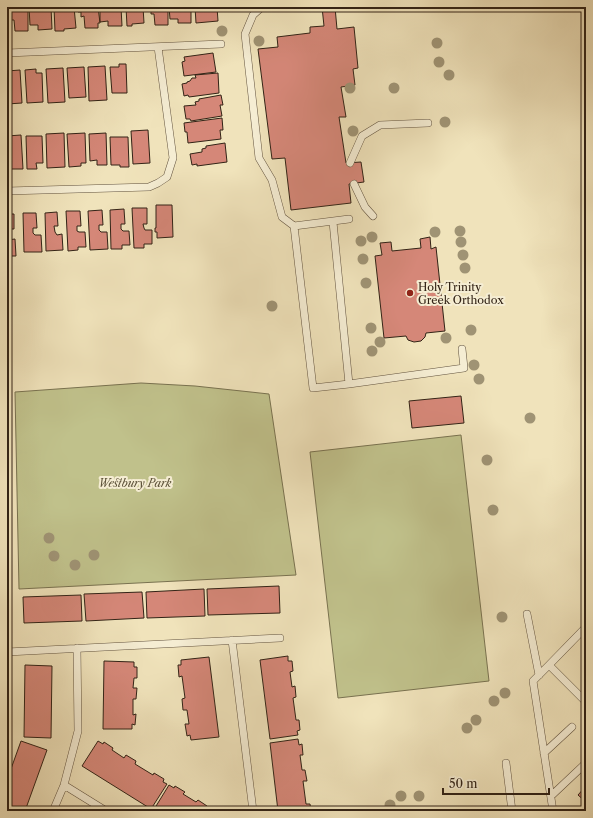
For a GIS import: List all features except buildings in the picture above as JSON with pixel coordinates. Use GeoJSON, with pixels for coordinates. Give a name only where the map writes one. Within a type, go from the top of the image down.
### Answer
{"type":"FeatureCollection","features":[{"type":"Feature","properties":{"kind":"lane"},"geometry":{"type":"LineString","coordinates":[[262,7],[253,15],[245,34],[260,158],[272,180],[282,217],[294,226],[349,219]]}},
{"type":"Feature","properties":{"kind":"lane"},"geometry":{"type":"LineString","coordinates":[[7,53],[221,44]]}},
{"type":"Feature","properties":{"kind":"lane"},"geometry":{"type":"LineString","coordinates":[[7,192],[149,187],[167,177],[173,158],[158,47]]}},
{"type":"Feature","properties":{"kind":"lane"},"geometry":{"type":"LineString","coordinates":[[350,163],[362,136],[380,126],[428,123]]}},
{"type":"Feature","properties":{"kind":"lane"},"geometry":{"type":"LineString","coordinates":[[354,184],[366,207],[373,216]]}},
{"type":"Feature","properties":{"kind":"lane"},"geometry":{"type":"LineString","coordinates":[[333,222],[350,384]]}},
{"type":"Feature","properties":{"kind":"lane"},"geometry":{"type":"LineString","coordinates":[[294,226],[313,388],[464,368],[462,349]]}},
{"type":"Feature","properties":{"kind":"lane"},"geometry":{"type":"LineString","coordinates":[[527,614],[539,675]]}},
{"type":"Feature","properties":{"kind":"lane"},"geometry":{"type":"LineString","coordinates":[[553,811],[533,682],[586,627]]}},
{"type":"Feature","properties":{"kind":"lane"},"geometry":{"type":"LineString","coordinates":[[7,652],[280,638]]}},
{"type":"Feature","properties":{"kind":"lane"},"geometry":{"type":"LineString","coordinates":[[232,640],[253,811]]}},
{"type":"Feature","properties":{"kind":"lane"},"geometry":{"type":"LineString","coordinates":[[53,811],[64,785],[78,731],[77,648]]}},
{"type":"Feature","properties":{"kind":"lane"},"geometry":{"type":"LineString","coordinates":[[549,665],[586,702]]}},
{"type":"Feature","properties":{"kind":"lane"},"geometry":{"type":"LineString","coordinates":[[544,753],[572,727]]}},
{"type":"Feature","properties":{"kind":"lane"},"geometry":{"type":"LineString","coordinates":[[506,763],[512,811]]}},
{"type":"Feature","properties":{"kind":"lane"},"geometry":{"type":"LineString","coordinates":[[551,796],[586,763]]}},
{"type":"Feature","properties":{"kind":"lane"},"geometry":{"type":"LineString","coordinates":[[64,785],[106,811]]}},
{"type":"Feature","properties":{"kind":"green space","name":"Westbury Park"},"geometry":{"type":"Polygon","coordinates":[[[141,383],[195,386],[269,394],[296,575],[19,589],[15,392],[141,383]]]}},
{"type":"Feature","properties":{"kind":"green space"},"geometry":{"type":"Polygon","coordinates":[[[461,435],[489,681],[338,698],[310,452],[461,435]]]}},
{"type":"Feature","properties":{"kind":"place","name":"Holy Trinity Greek Orthodox"},"geometry":{"type":"Point","coordinates":[410,293]}}]}
